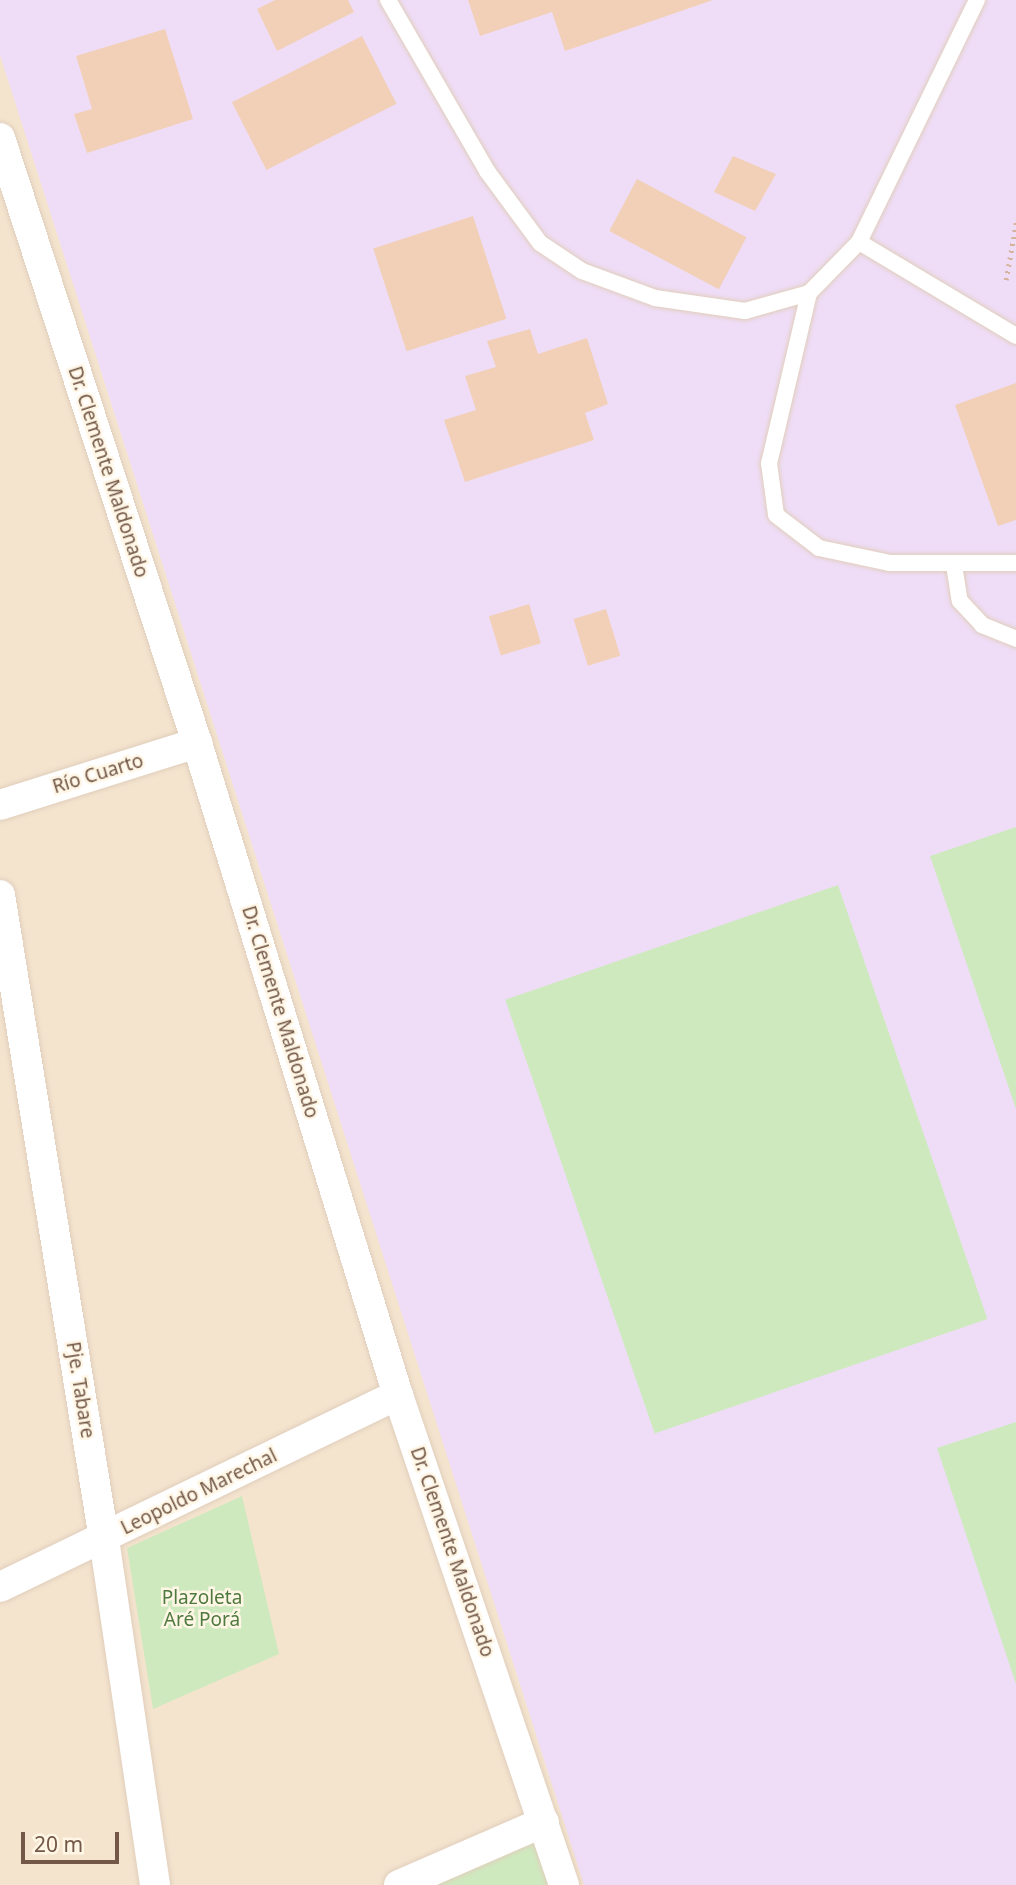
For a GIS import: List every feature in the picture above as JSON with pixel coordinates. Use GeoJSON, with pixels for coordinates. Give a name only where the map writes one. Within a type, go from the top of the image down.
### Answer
{"type":"FeatureCollection","features":[{"type":"Feature","properties":{"kind":"street","name":"Dr. Clemente Maldonado"},"geometry":{"type":"LineString","coordinates":[[0,138],[197,743],[398,1395],[564,1885]]}},
{"type":"Feature","properties":{"kind":"street","name":"Río Cuarto"},"geometry":{"type":"LineString","coordinates":[[0,805],[197,743]]}},
{"type":"Feature","properties":{"kind":"street","name":"Pje. Tabare"},"geometry":{"type":"LineString","coordinates":[[0,895],[104,1539],[155,1885]]}},
{"type":"Feature","properties":{"kind":"street","name":"Leopoldo Marechal"},"geometry":{"type":"LineString","coordinates":[[0,1587],[398,1395]]}},
{"type":"Feature","properties":{"kind":"street"},"geometry":{"type":"LineString","coordinates":[[399,1885],[544,1822]]}},
{"type":"Feature","properties":{"kind":"lane"},"geometry":{"type":"LineString","coordinates":[[388,0],[486,171],[540,243],[582,271],[655,298],[745,311],[809,293],[859,242],[977,0]]}},
{"type":"Feature","properties":{"kind":"lane"},"geometry":{"type":"LineString","coordinates":[[859,242],[1016,335]]}},
{"type":"Feature","properties":{"kind":"lane"},"geometry":{"type":"LineString","coordinates":[[809,293],[769,463],[776,515],[819,548],[890,563],[1016,563]]}},
{"type":"Feature","properties":{"kind":"lane"},"geometry":{"type":"LineString","coordinates":[[954,565],[960,601],[982,625],[1016,639]]}},
{"type":"Feature","properties":{"kind":"path"},"geometry":{"type":"LineString","coordinates":[[1006,280],[1016,223]]}},
{"type":"Feature","properties":{"kind":"shaded area"},"geometry":{"type":"Polygon","coordinates":[[[0,0],[1016,0],[1016,1885],[0,1885],[0,0]]]}},
{"type":"Feature","properties":{"kind":"shaded area"},"geometry":{"type":"Polygon","coordinates":[[[0,0],[1016,0],[1016,1885],[584,1885],[0,55],[0,0]]]}},
{"type":"Feature","properties":{"kind":"green space"},"geometry":{"type":"Polygon","coordinates":[[[1016,827],[1016,1109],[930,856],[1016,827]]]}},
{"type":"Feature","properties":{"kind":"green space"},"geometry":{"type":"Polygon","coordinates":[[[838,885],[987,1319],[655,1434],[505,1000],[838,885]]]}},
{"type":"Feature","properties":{"kind":"green space"},"geometry":{"type":"Polygon","coordinates":[[[1016,1422],[1016,1684],[937,1448],[1016,1422]]]}},
{"type":"Feature","properties":{"kind":"green space","name":"Plazoleta Aré Porá"},"geometry":{"type":"Polygon","coordinates":[[[242,1496],[279,1654],[153,1709],[127,1548],[242,1496]]]}},
{"type":"Feature","properties":{"kind":"green space"},"geometry":{"type":"Polygon","coordinates":[[[544,1822],[564,1885],[399,1885],[544,1822]]]}},
{"type":"Feature","properties":{"kind":"building"},"geometry":{"type":"Polygon","coordinates":[[[275,0],[348,0],[354,12],[277,51],[257,9],[275,0]]]}},
{"type":"Feature","properties":{"kind":"building"},"geometry":{"type":"Polygon","coordinates":[[[468,0],[713,0],[565,51],[552,12],[480,36],[468,0]]]}},
{"type":"Feature","properties":{"kind":"building"},"geometry":{"type":"Polygon","coordinates":[[[165,29],[193,119],[87,153],[74,114],[92,109],[76,56],[165,29]]]}},
{"type":"Feature","properties":{"kind":"building"},"geometry":{"type":"Polygon","coordinates":[[[362,36],[397,104],[266,170],[232,102],[362,36]]]}},
{"type":"Feature","properties":{"kind":"building"},"geometry":{"type":"Polygon","coordinates":[[[733,156],[776,174],[755,211],[714,192],[733,156]]]}},
{"type":"Feature","properties":{"kind":"building"},"geometry":{"type":"Polygon","coordinates":[[[637,179],[746,237],[719,289],[609,231],[637,179]]]}},
{"type":"Feature","properties":{"kind":"building"},"geometry":{"type":"Polygon","coordinates":[[[473,216],[506,319],[407,351],[373,248],[473,216]]]}},
{"type":"Feature","properties":{"kind":"building"},"geometry":{"type":"Polygon","coordinates":[[[530,329],[538,354],[587,338],[608,404],[585,413],[594,440],[465,482],[444,420],[476,410],[465,376],[496,367],[487,341],[530,329]]]}},
{"type":"Feature","properties":{"kind":"building"},"geometry":{"type":"Polygon","coordinates":[[[1016,383],[1016,520],[998,526],[955,405],[1016,383]]]}},
{"type":"Feature","properties":{"kind":"building"},"geometry":{"type":"Polygon","coordinates":[[[529,604],[541,643],[501,655],[489,616],[529,604]]]}},
{"type":"Feature","properties":{"kind":"building"},"geometry":{"type":"Polygon","coordinates":[[[606,609],[620,656],[588,666],[573,619],[606,609]]]}}]}
